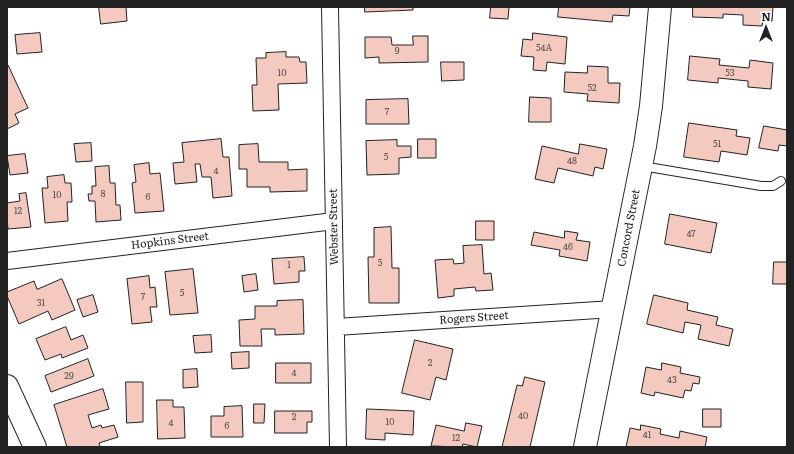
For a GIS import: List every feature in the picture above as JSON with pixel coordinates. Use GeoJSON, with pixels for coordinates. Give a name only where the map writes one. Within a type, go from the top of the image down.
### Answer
{"type":"FeatureCollection","features":[{"type":"Feature","properties":{"kind":"main road","name":"Concord Street"},"geometry":{"type":"LineString","coordinates":[[585,447],[645,146],[651,106],[660,7]]}},
{"type":"Feature","properties":{"kind":"main road"},"geometry":{"type":"LineString","coordinates":[[7,386],[34,447]]}},
{"type":"Feature","properties":{"kind":"street","name":"Webster Street"},"geometry":{"type":"LineString","coordinates":[[330,7],[338,447]]}},
{"type":"Feature","properties":{"kind":"street","name":"Hopkins Street"},"geometry":{"type":"LineString","coordinates":[[7,261],[334,221]]}},
{"type":"Feature","properties":{"kind":"street","name":"Rogers Street"},"geometry":{"type":"LineString","coordinates":[[336,327],[613,309]]}},
{"type":"Feature","properties":{"kind":"lane"},"geometry":{"type":"LineString","coordinates":[[641,165],[761,186],[774,186],[781,181]]}},
{"type":"Feature","properties":{"kind":"building"},"geometry":{"type":"Polygon","coordinates":[[[99,7],[126,7],[127,21],[101,24],[99,7]]]}},
{"type":"Feature","properties":{"kind":"building"},"geometry":{"type":"Polygon","coordinates":[[[365,7],[413,7],[413,10],[365,12],[365,7]]]}},
{"type":"Feature","properties":{"kind":"building"},"geometry":{"type":"Polygon","coordinates":[[[491,7],[509,7],[508,19],[490,18],[491,7]]]}},
{"type":"Feature","properties":{"kind":"building"},"geometry":{"type":"Polygon","coordinates":[[[559,7],[630,7],[629,16],[613,15],[612,22],[558,17],[559,7]]]}},
{"type":"Feature","properties":{"kind":"building"},"geometry":{"type":"Polygon","coordinates":[[[693,7],[773,7],[772,21],[763,20],[762,26],[743,25],[743,15],[723,14],[723,18],[693,17],[693,7]]]}},
{"type":"Feature","properties":{"kind":"building"},"geometry":{"type":"Polygon","coordinates":[[[40,33],[42,52],[17,54],[15,35],[40,33]]]}},
{"type":"Feature","properties":{"kind":"building"},"geometry":{"type":"Polygon","coordinates":[[[533,33],[567,37],[565,64],[547,62],[546,71],[533,70],[534,57],[521,56],[523,39],[532,40],[533,33]]]}},
{"type":"Feature","properties":{"kind":"building"},"geometry":{"type":"Polygon","coordinates":[[[413,36],[428,36],[428,62],[379,63],[379,57],[365,58],[365,37],[391,37],[392,45],[413,45],[413,36]]]}},
{"type":"Feature","properties":{"kind":"building"},"geometry":{"type":"Polygon","coordinates":[[[286,52],[286,57],[299,57],[300,62],[306,62],[307,83],[278,84],[279,110],[253,111],[252,85],[257,85],[256,58],[266,58],[266,53],[286,52]]]}},
{"type":"Feature","properties":{"kind":"building"},"geometry":{"type":"Polygon","coordinates":[[[690,56],[720,59],[719,65],[749,68],[750,60],[773,63],[771,89],[748,87],[748,81],[718,78],[718,83],[688,80],[690,56]]]}},
{"type":"Feature","properties":{"kind":"building"},"geometry":{"type":"Polygon","coordinates":[[[441,62],[464,62],[464,80],[442,81],[441,62]]]}},
{"type":"Feature","properties":{"kind":"building"},"geometry":{"type":"Polygon","coordinates":[[[7,65],[28,108],[15,114],[19,123],[7,129],[7,65]]]}},
{"type":"Feature","properties":{"kind":"building"},"geometry":{"type":"Polygon","coordinates":[[[588,66],[608,67],[608,83],[620,83],[619,103],[587,101],[588,94],[564,92],[565,72],[587,73],[588,66]]]}},
{"type":"Feature","properties":{"kind":"building"},"geometry":{"type":"Polygon","coordinates":[[[530,97],[551,98],[551,122],[529,122],[530,97]]]}},
{"type":"Feature","properties":{"kind":"building"},"geometry":{"type":"Polygon","coordinates":[[[408,99],[409,124],[366,124],[366,100],[408,99]]]}},
{"type":"Feature","properties":{"kind":"building"},"geometry":{"type":"Polygon","coordinates":[[[689,123],[737,130],[736,136],[750,138],[747,155],[721,151],[719,162],[684,157],[689,123]]]}},
{"type":"Feature","properties":{"kind":"building"},"geometry":{"type":"Polygon","coordinates":[[[764,126],[787,130],[787,146],[779,145],[778,151],[759,148],[764,126]]]}},
{"type":"Feature","properties":{"kind":"building"},"geometry":{"type":"Polygon","coordinates":[[[221,139],[223,157],[229,157],[232,196],[213,198],[211,177],[202,177],[200,164],[195,164],[197,182],[175,184],[173,163],[184,162],[182,143],[221,139]]]}},
{"type":"Feature","properties":{"kind":"building"},"geometry":{"type":"Polygon","coordinates":[[[418,139],[436,139],[436,158],[418,158],[418,139]]]}},
{"type":"Feature","properties":{"kind":"building"},"geometry":{"type":"Polygon","coordinates":[[[397,140],[397,146],[411,146],[411,157],[399,158],[399,174],[367,175],[366,141],[397,140]]]}},
{"type":"Feature","properties":{"kind":"building"},"geometry":{"type":"Polygon","coordinates":[[[91,143],[92,161],[76,162],[74,144],[91,143]]]}},
{"type":"Feature","properties":{"kind":"building"},"geometry":{"type":"Polygon","coordinates":[[[258,144],[259,162],[288,162],[288,170],[307,169],[307,191],[270,192],[270,187],[247,187],[247,169],[239,169],[239,145],[258,144]]]}},
{"type":"Feature","properties":{"kind":"building"},"geometry":{"type":"Polygon","coordinates":[[[580,144],[607,149],[603,169],[595,167],[593,176],[558,168],[554,183],[535,179],[542,146],[578,154],[580,144]]]}},
{"type":"Feature","properties":{"kind":"building"},"geometry":{"type":"Polygon","coordinates":[[[25,154],[28,173],[10,175],[7,156],[25,154]]]}},
{"type":"Feature","properties":{"kind":"building"},"geometry":{"type":"Polygon","coordinates":[[[149,163],[150,174],[160,173],[164,211],[135,213],[132,183],[136,182],[134,165],[149,163]]]}},
{"type":"Feature","properties":{"kind":"building"},"geometry":{"type":"Polygon","coordinates":[[[109,166],[110,183],[115,183],[116,205],[120,205],[121,220],[96,222],[95,201],[89,201],[88,194],[92,194],[92,186],[96,186],[95,167],[109,166]]]}},
{"type":"Feature","properties":{"kind":"building"},"geometry":{"type":"Polygon","coordinates":[[[64,175],[65,183],[71,183],[72,202],[67,202],[68,221],[45,223],[42,188],[48,188],[47,177],[64,175]]]}},
{"type":"Feature","properties":{"kind":"building"},"geometry":{"type":"Polygon","coordinates":[[[26,193],[31,227],[8,229],[7,203],[20,201],[19,194],[26,193]]]}},
{"type":"Feature","properties":{"kind":"building"},"geometry":{"type":"Polygon","coordinates":[[[670,214],[717,223],[711,253],[665,244],[670,214]]]}},
{"type":"Feature","properties":{"kind":"building"},"geometry":{"type":"Polygon","coordinates":[[[476,221],[494,221],[494,240],[476,240],[476,221]]]}},
{"type":"Feature","properties":{"kind":"building"},"geometry":{"type":"Polygon","coordinates":[[[391,227],[392,268],[399,268],[399,303],[369,303],[368,257],[374,257],[374,228],[391,227]]]}},
{"type":"Feature","properties":{"kind":"building"},"geometry":{"type":"Polygon","coordinates":[[[565,231],[578,233],[576,240],[590,242],[587,261],[559,256],[560,250],[531,245],[534,232],[564,238],[565,231]]]}},
{"type":"Feature","properties":{"kind":"building"},"geometry":{"type":"Polygon","coordinates":[[[482,245],[484,274],[491,273],[493,290],[476,291],[475,287],[454,289],[454,296],[438,298],[435,260],[453,259],[454,264],[464,263],[463,246],[482,245]]]}},
{"type":"Feature","properties":{"kind":"building"},"geometry":{"type":"Polygon","coordinates":[[[304,257],[305,271],[299,271],[299,282],[274,284],[272,259],[304,257]]]}},
{"type":"Feature","properties":{"kind":"building"},"geometry":{"type":"Polygon","coordinates":[[[774,262],[787,262],[787,284],[773,284],[774,262]]]}},
{"type":"Feature","properties":{"kind":"building"},"geometry":{"type":"Polygon","coordinates":[[[193,269],[198,313],[170,315],[165,272],[193,269]]]}},
{"type":"Feature","properties":{"kind":"building"},"geometry":{"type":"Polygon","coordinates":[[[256,274],[258,290],[244,292],[242,276],[256,274]]]}},
{"type":"Feature","properties":{"kind":"building"},"geometry":{"type":"Polygon","coordinates":[[[149,276],[150,288],[155,287],[157,307],[150,307],[152,322],[132,324],[127,279],[149,276]]]}},
{"type":"Feature","properties":{"kind":"building"},"geometry":{"type":"Polygon","coordinates":[[[62,279],[75,310],[52,320],[48,311],[19,324],[7,296],[7,292],[34,281],[37,289],[62,279]]]}},
{"type":"Feature","properties":{"kind":"building"},"geometry":{"type":"Polygon","coordinates":[[[93,295],[98,312],[83,317],[77,300],[93,295]]]}},
{"type":"Feature","properties":{"kind":"building"},"geometry":{"type":"Polygon","coordinates":[[[654,295],[688,303],[687,310],[718,317],[716,325],[733,329],[729,346],[698,339],[701,325],[685,322],[683,333],[647,324],[654,295]]]}},
{"type":"Feature","properties":{"kind":"building"},"geometry":{"type":"Polygon","coordinates":[[[303,300],[304,334],[275,335],[275,329],[261,329],[262,346],[240,346],[239,320],[255,319],[255,306],[277,306],[277,301],[303,300]]]}},
{"type":"Feature","properties":{"kind":"building"},"geometry":{"type":"Polygon","coordinates":[[[66,327],[71,340],[83,335],[88,348],[62,358],[61,354],[45,360],[36,339],[66,327]]]}},
{"type":"Feature","properties":{"kind":"building"},"geometry":{"type":"Polygon","coordinates":[[[211,335],[212,352],[195,353],[193,336],[211,335]]]}},
{"type":"Feature","properties":{"kind":"building"},"geometry":{"type":"Polygon","coordinates":[[[415,340],[453,349],[446,380],[436,377],[430,400],[402,393],[415,340]]]}},
{"type":"Feature","properties":{"kind":"building"},"geometry":{"type":"Polygon","coordinates":[[[249,352],[249,368],[232,369],[231,353],[249,352]]]}},
{"type":"Feature","properties":{"kind":"building"},"geometry":{"type":"Polygon","coordinates":[[[88,359],[94,376],[51,392],[45,376],[88,359]]]}},
{"type":"Feature","properties":{"kind":"building"},"geometry":{"type":"Polygon","coordinates":[[[276,363],[311,363],[311,383],[276,383],[276,363]]]}},
{"type":"Feature","properties":{"kind":"building"},"geometry":{"type":"Polygon","coordinates":[[[662,363],[681,367],[680,373],[700,377],[699,384],[693,383],[691,391],[685,390],[683,398],[655,392],[654,396],[641,393],[646,367],[661,370],[662,363]]]}},
{"type":"Feature","properties":{"kind":"building"},"geometry":{"type":"Polygon","coordinates":[[[197,369],[198,387],[183,388],[183,370],[197,369]]]}},
{"type":"Feature","properties":{"kind":"building"},"geometry":{"type":"Polygon","coordinates":[[[525,377],[545,382],[530,447],[502,447],[517,385],[522,386],[525,377]]]}},
{"type":"Feature","properties":{"kind":"building"},"geometry":{"type":"Polygon","coordinates":[[[126,382],[143,382],[143,422],[127,423],[126,382]]]}},
{"type":"Feature","properties":{"kind":"building"},"geometry":{"type":"Polygon","coordinates":[[[103,389],[109,409],[88,415],[92,428],[101,425],[102,428],[114,425],[118,437],[99,443],[100,447],[67,447],[54,405],[103,389]]]}},
{"type":"Feature","properties":{"kind":"building"},"geometry":{"type":"Polygon","coordinates":[[[157,400],[173,400],[173,407],[184,407],[185,438],[158,439],[157,400]]]}},
{"type":"Feature","properties":{"kind":"building"},"geometry":{"type":"Polygon","coordinates":[[[254,404],[265,404],[264,423],[254,423],[254,404]]]}},
{"type":"Feature","properties":{"kind":"building"},"geometry":{"type":"Polygon","coordinates":[[[242,406],[243,437],[211,437],[211,416],[224,416],[224,407],[242,406]]]}},
{"type":"Feature","properties":{"kind":"building"},"geometry":{"type":"Polygon","coordinates":[[[367,409],[414,411],[413,435],[385,433],[385,440],[366,439],[367,409]]]}},
{"type":"Feature","properties":{"kind":"building"},"geometry":{"type":"Polygon","coordinates":[[[703,409],[721,409],[721,427],[703,427],[703,409]]]}},
{"type":"Feature","properties":{"kind":"building"},"geometry":{"type":"Polygon","coordinates":[[[275,411],[312,411],[312,422],[307,422],[307,433],[275,433],[275,411]]]}},
{"type":"Feature","properties":{"kind":"building"},"geometry":{"type":"Polygon","coordinates":[[[466,423],[482,426],[477,447],[463,444],[462,447],[431,446],[436,425],[464,431],[466,423]]]}},
{"type":"Feature","properties":{"kind":"building"},"geometry":{"type":"Polygon","coordinates":[[[641,425],[661,429],[660,434],[679,438],[680,431],[707,437],[705,447],[626,447],[630,428],[640,430],[641,425]]]}}]}
